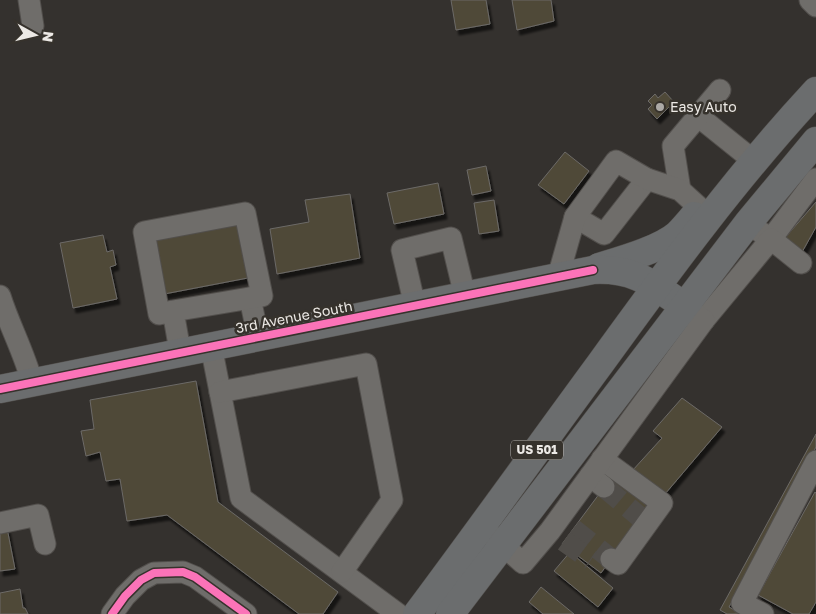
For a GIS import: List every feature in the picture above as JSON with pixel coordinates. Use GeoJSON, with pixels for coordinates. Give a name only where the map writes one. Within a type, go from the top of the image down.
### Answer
{"type":"FeatureCollection","features":[{"type":"Feature","properties":{"kind":"main road","name":"US 501"},"geometry":{"type":"LineString","coordinates":[[418,614],[656,286],[711,205],[754,161],[816,91]]}},
{"type":"Feature","properties":{"kind":"main road","name":"US 501"},"geometry":{"type":"LineString","coordinates":[[450,614],[588,432],[694,313],[748,223],[816,141]]}},
{"type":"Feature","properties":{"kind":"main road"},"geometry":{"type":"LineString","coordinates":[[593,270],[631,257],[665,242],[677,235],[695,214],[711,205]]}},
{"type":"Feature","properties":{"kind":"main road","name":"3rd Avenue South"},"geometry":{"type":"LineString","coordinates":[[0,389],[180,351],[593,270],[612,269],[636,275],[656,286],[694,313]]}},
{"type":"Feature","properties":{"kind":"street"},"geometry":{"type":"LineString","coordinates":[[29,0],[33,26]]}},
{"type":"Feature","properties":{"kind":"street"},"geometry":{"type":"LineString","coordinates":[[810,0],[816,6]]}},
{"type":"Feature","properties":{"kind":"street"},"geometry":{"type":"LineString","coordinates":[[680,190],[673,146],[720,90]]}},
{"type":"Feature","properties":{"kind":"street"},"geometry":{"type":"LineString","coordinates":[[698,116],[754,161]]}},
{"type":"Feature","properties":{"kind":"street"},"geometry":{"type":"LineString","coordinates":[[558,277],[575,217],[616,161],[647,179],[680,190],[711,205]]}},
{"type":"Feature","properties":{"kind":"street"},"geometry":{"type":"LineString","coordinates":[[481,527],[523,563],[562,526],[602,467],[694,313],[771,239],[816,178]]}},
{"type":"Feature","properties":{"kind":"street"},"geometry":{"type":"LineString","coordinates":[[575,217],[604,234],[647,179]]}},
{"type":"Feature","properties":{"kind":"street"},"geometry":{"type":"LineString","coordinates":[[245,213],[262,296],[173,311],[159,314],[144,232],[245,213]]}},
{"type":"Feature","properties":{"kind":"street"},"geometry":{"type":"LineString","coordinates":[[748,223],[801,263]]}},
{"type":"Feature","properties":{"kind":"street"},"geometry":{"type":"LineString","coordinates":[[415,306],[402,250],[451,238],[465,296]]}},
{"type":"Feature","properties":{"kind":"street"},"geometry":{"type":"LineString","coordinates":[[0,296],[6,333],[29,370],[32,382]]}},
{"type":"Feature","properties":{"kind":"street"},"geometry":{"type":"LineString","coordinates":[[250,298],[258,336]]}},
{"type":"Feature","properties":{"kind":"street"},"geometry":{"type":"LineString","coordinates":[[173,311],[180,351]]}},
{"type":"Feature","properties":{"kind":"street"},"geometry":{"type":"LineString","coordinates":[[211,346],[241,498],[398,614]]}},
{"type":"Feature","properties":{"kind":"street"},"geometry":{"type":"LineString","coordinates":[[220,392],[366,364],[392,500],[342,572]]}},
{"type":"Feature","properties":{"kind":"street"},"geometry":{"type":"LineString","coordinates":[[588,432],[602,467],[662,503],[644,520],[611,564]]}},
{"type":"Feature","properties":{"kind":"street"},"geometry":{"type":"LineString","coordinates":[[763,614],[742,603],[814,470]]}},
{"type":"Feature","properties":{"kind":"street"},"geometry":{"type":"LineString","coordinates":[[521,472],[544,491],[562,526]]}},
{"type":"Feature","properties":{"kind":"street"},"geometry":{"type":"LineString","coordinates":[[0,523],[38,515],[45,544]]}},
{"type":"Feature","properties":{"kind":"street"},"geometry":{"type":"LineString","coordinates":[[112,614],[125,596],[141,580],[154,573],[183,572],[195,577],[246,614]]}},
{"type":"Feature","properties":{"kind":"building"},"geometry":{"type":"Polygon","coordinates":[[[451,0],[486,0],[490,24],[456,30],[451,0]]]}},
{"type":"Feature","properties":{"kind":"building"},"geometry":{"type":"Polygon","coordinates":[[[512,0],[551,0],[554,21],[517,30],[512,0]]]}},
{"type":"Feature","properties":{"kind":"building","name":"Easy Auto"},"geometry":{"type":"Polygon","coordinates":[[[665,92],[674,102],[657,119],[648,109],[652,105],[648,101],[655,94],[658,98],[665,92]]]}},
{"type":"Feature","properties":{"kind":"building"},"geometry":{"type":"Polygon","coordinates":[[[565,152],[589,171],[564,204],[538,185],[565,152]]]}},
{"type":"Feature","properties":{"kind":"building"},"geometry":{"type":"Polygon","coordinates":[[[486,166],[491,191],[472,195],[467,170],[486,166]]]}},
{"type":"Feature","properties":{"kind":"building"},"geometry":{"type":"Polygon","coordinates":[[[438,183],[444,214],[394,224],[387,193],[438,183]]]}},
{"type":"Feature","properties":{"kind":"building"},"geometry":{"type":"Polygon","coordinates":[[[350,194],[360,258],[277,274],[270,229],[309,222],[305,200],[350,194]]]}},
{"type":"Feature","properties":{"kind":"building"},"geometry":{"type":"Polygon","coordinates":[[[494,200],[499,231],[479,234],[474,203],[494,200]]]}},
{"type":"Feature","properties":{"kind":"building"},"geometry":{"type":"Polygon","coordinates":[[[816,202],[816,227],[801,254],[784,239],[816,202]]]}},
{"type":"Feature","properties":{"kind":"building"},"geometry":{"type":"Polygon","coordinates":[[[242,220],[253,277],[159,295],[148,239],[242,220]]]}},
{"type":"Feature","properties":{"kind":"building"},"geometry":{"type":"Polygon","coordinates":[[[103,235],[107,252],[113,250],[116,265],[110,267],[117,299],[73,308],[60,243],[103,235]]]}},
{"type":"Feature","properties":{"kind":"building"},"geometry":{"type":"Polygon","coordinates":[[[196,381],[218,502],[338,592],[323,614],[299,614],[167,515],[127,521],[120,479],[106,481],[100,452],[86,456],[81,431],[94,429],[90,400],[196,381]]]}},
{"type":"Feature","properties":{"kind":"building"},"geometry":{"type":"Polygon","coordinates":[[[682,398],[722,427],[665,494],[632,471],[662,438],[653,431],[682,398]]]}},
{"type":"Feature","properties":{"kind":"building"},"geometry":{"type":"Polygon","coordinates":[[[816,434],[816,447],[729,607],[741,614],[727,614],[720,610],[816,434]]]}},
{"type":"Feature","properties":{"kind":"building"},"geometry":{"type":"Polygon","coordinates":[[[614,474],[652,503],[601,573],[562,544],[614,474]]]}},
{"type":"Feature","properties":{"kind":"building"},"geometry":{"type":"Polygon","coordinates":[[[815,492],[816,602],[809,614],[793,614],[758,595],[815,492]]]}},
{"type":"Feature","properties":{"kind":"building"},"geometry":{"type":"Polygon","coordinates":[[[7,528],[15,569],[0,571],[0,530],[7,528]]]}},
{"type":"Feature","properties":{"kind":"building"},"geometry":{"type":"Polygon","coordinates":[[[570,552],[613,588],[598,607],[554,571],[570,552]]]}},
{"type":"Feature","properties":{"kind":"building"},"geometry":{"type":"Polygon","coordinates":[[[541,587],[574,614],[543,614],[529,602],[541,587]]]}},
{"type":"Feature","properties":{"kind":"building"},"geometry":{"type":"Polygon","coordinates":[[[20,589],[23,608],[25,608],[28,614],[0,614],[0,593],[20,589]]]}},
{"type":"Feature","properties":{"kind":"tunnel"},"geometry":{"type":"LineString","coordinates":[[604,487],[641,518]]}},
{"type":"Feature","properties":{"kind":"tunnel"},"geometry":{"type":"LineString","coordinates":[[573,529],[611,559]]}},
{"type":"Feature","properties":{"kind":"tunnel"},"geometry":{"type":"LineString","coordinates":[[564,541],[591,560]]}},
{"type":"Feature","properties":{"kind":"cycle path"},"geometry":{"type":"LineString","coordinates":[[0,389],[593,270]]}},
{"type":"Feature","properties":{"kind":"cycle path"},"geometry":{"type":"LineString","coordinates":[[112,614],[125,596],[141,580],[154,573],[183,572],[195,577],[246,614]]}},
{"type":"Feature","properties":{"kind":"place","name":"Easy Auto"},"geometry":{"type":"Point","coordinates":[660,107]}}]}
